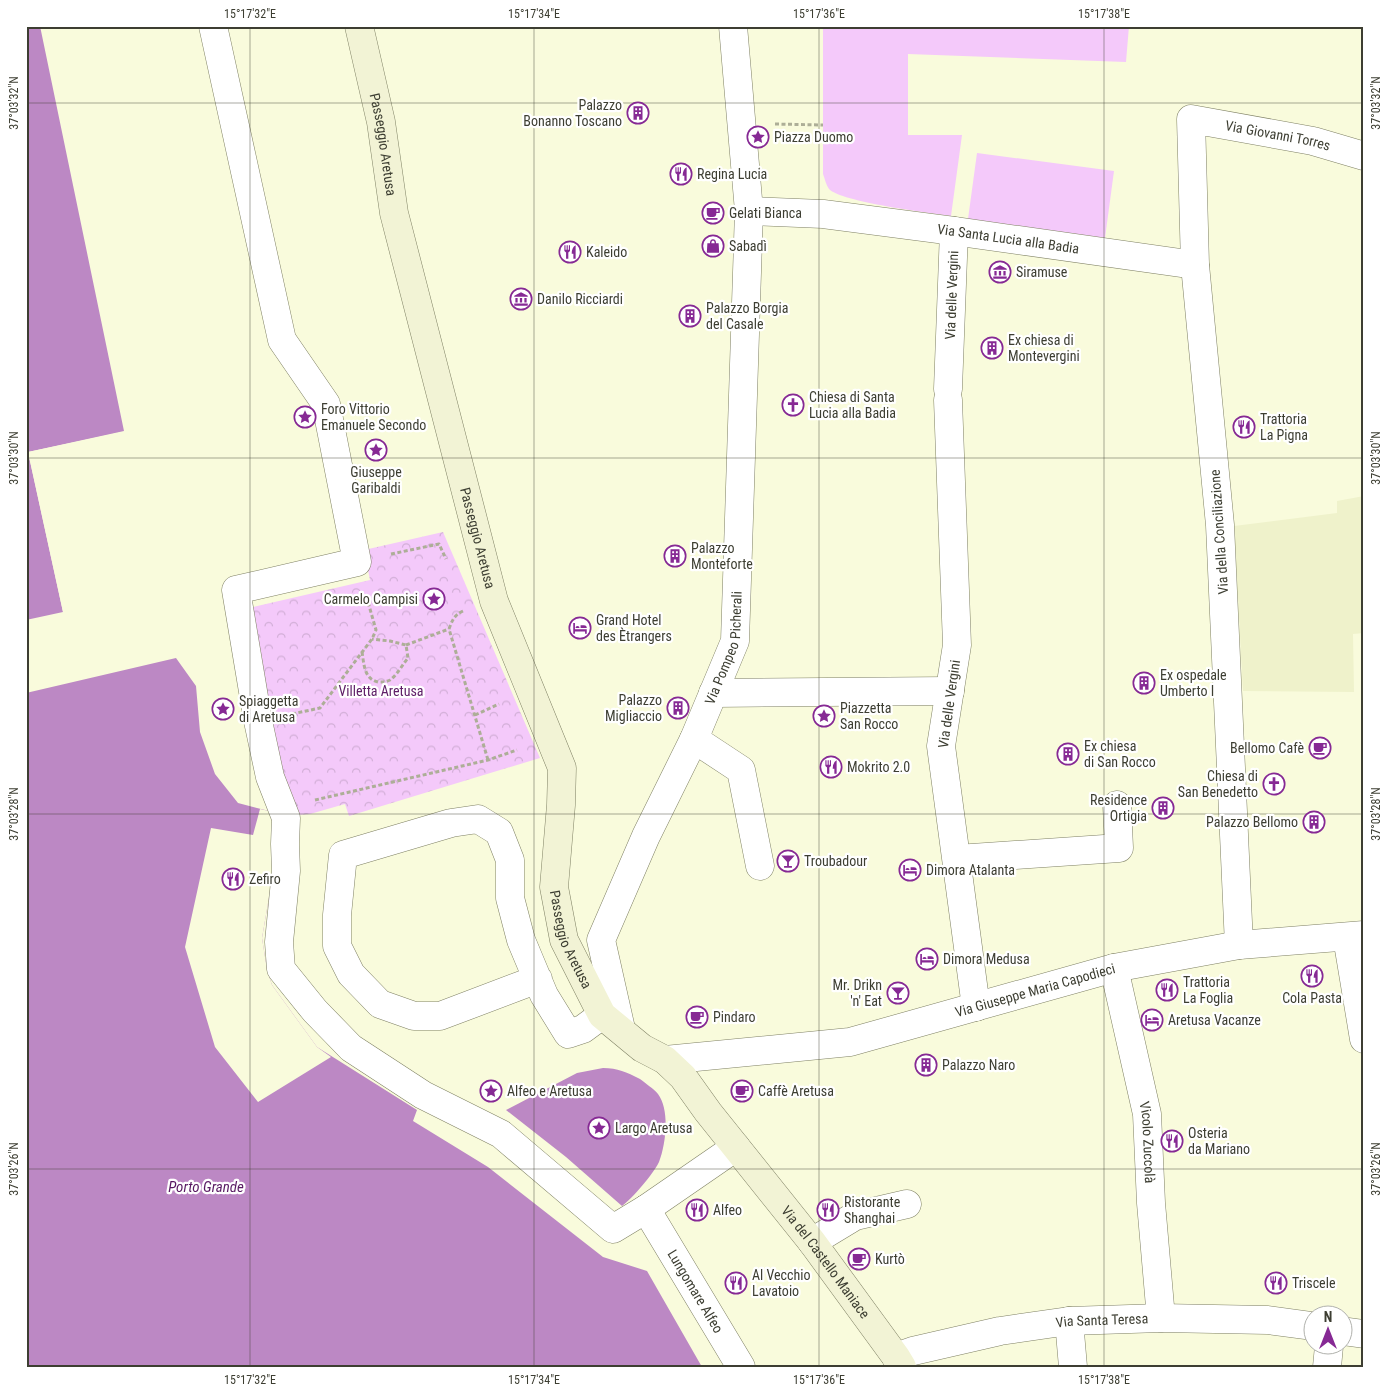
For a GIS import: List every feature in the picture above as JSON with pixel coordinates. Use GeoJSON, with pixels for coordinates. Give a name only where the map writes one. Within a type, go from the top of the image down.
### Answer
{"type":"FeatureCollection","features":[{"type":"Feature","properties":{"kind":"street"},"geometry":{"type":"LineString","coordinates":[[213,26],[282,340],[326,404],[357,562],[236,590],[258,721],[270,777],[286,818],[286,871],[279,942],[281,969],[314,1012],[351,1048],[423,1095],[501,1134],[612,1229],[648,1212],[741,1154]]}},
{"type":"Feature","properties":{"kind":"street","name":"Passeggio Aretusa"},"geometry":{"type":"LineString","coordinates":[[359,26],[381,122],[394,213],[494,601],[562,768],[554,887],[564,940],[612,1022]]}},
{"type":"Feature","properties":{"kind":"street"},"geometry":{"type":"LineString","coordinates":[[733,26],[750,211]]}},
{"type":"Feature","properties":{"kind":"street","name":"Via Giovanni Torres"},"geometry":{"type":"LineString","coordinates":[[1191,119],[1313,140],[1364,156]]}},
{"type":"Feature","properties":{"kind":"street","name":"Via della Conciliazione"},"geometry":{"type":"LineString","coordinates":[[1191,119],[1195,265],[1220,525],[1239,945]]}},
{"type":"Feature","properties":{"kind":"street","name":"Via Pompeo Picherali"},"geometry":{"type":"LineString","coordinates":[[612,1022],[601,940],[646,836],[694,740],[735,641],[750,211]]}},
{"type":"Feature","properties":{"kind":"street","name":"Via Santa Lucia alla Badia"},"geometry":{"type":"LineString","coordinates":[[750,211],[823,214],[1195,265]]}},
{"type":"Feature","properties":{"kind":"street","name":"Via delle Vergini"},"geometry":{"type":"LineString","coordinates":[[954,231],[948,395],[957,645],[941,746],[976,1007]]}},
{"type":"Feature","properties":{"kind":"street"},"geometry":{"type":"LineString","coordinates":[[712,693],[950,691]]}},
{"type":"Feature","properties":{"kind":"street"},"geometry":{"type":"LineString","coordinates":[[694,740],[741,770],[760,866]]}},
{"type":"Feature","properties":{"kind":"street"},"geometry":{"type":"LineString","coordinates":[[957,859],[1119,848],[1117,805]]}},
{"type":"Feature","properties":{"kind":"street"},"geometry":{"type":"LineString","coordinates":[[538,979],[440,1016],[414,1016],[380,1004],[351,974],[337,946],[337,915],[343,855],[452,823],[478,820],[499,832],[510,860],[510,898],[521,940],[538,979],[544,996],[568,1034],[612,1022]]}},
{"type":"Feature","properties":{"kind":"street"},"geometry":{"type":"LineString","coordinates":[[1355,936],[1364,1039]]}},
{"type":"Feature","properties":{"kind":"street","name":"Via Giuseppe Maria Capodieci"},"geometry":{"type":"LineString","coordinates":[[665,1060],[850,1042],[1114,968],[1239,945],[1355,936]]}},
{"type":"Feature","properties":{"kind":"street","name":"Vicolo Zuccolà"},"geometry":{"type":"LineString","coordinates":[[1114,968],[1148,1114],[1151,1203],[1161,1318]]}},
{"type":"Feature","properties":{"kind":"street","name":"Via del Castello Maniace"},"geometry":{"type":"LineString","coordinates":[[612,1022],[642,1048],[665,1060],[683,1077],[708,1112],[812,1242],[899,1362]]}},
{"type":"Feature","properties":{"kind":"street"},"geometry":{"type":"LineString","coordinates":[[812,1242],[855,1216],[907,1204]]}},
{"type":"Feature","properties":{"kind":"street","name":"Lungomare Alfeo"},"geometry":{"type":"LineString","coordinates":[[648,1212],[741,1367]]}},
{"type":"Feature","properties":{"kind":"street","name":"Via Santa Teresa"},"geometry":{"type":"LineString","coordinates":[[899,1362],[913,1351],[1000,1331],[1069,1320],[1161,1318],[1268,1320],[1302,1325]]}},
{"type":"Feature","properties":{"kind":"street"},"geometry":{"type":"LineString","coordinates":[[1069,1320],[1073,1367]]}},
{"type":"Feature","properties":{"kind":"path"},"geometry":{"type":"LineString","coordinates":[[742,124],[823,124]]}},
{"type":"Feature","properties":{"kind":"path"},"geometry":{"type":"LineString","coordinates":[[258,721],[320,708],[372,639],[376,630],[357,562],[439,544],[446,560]]}},
{"type":"Feature","properties":{"kind":"path"},"geometry":{"type":"LineString","coordinates":[[468,608],[458,613],[452,619],[449,629],[488,760]]}},
{"type":"Feature","properties":{"kind":"path"},"geometry":{"type":"LineString","coordinates":[[372,639],[406,645],[449,629]]}},
{"type":"Feature","properties":{"kind":"path"},"geometry":{"type":"LineString","coordinates":[[362,651],[368,677],[374,681],[383,682],[392,679],[408,658],[406,645]]}},
{"type":"Feature","properties":{"kind":"path"},"geometry":{"type":"LineString","coordinates":[[474,714],[501,704]]}},
{"type":"Feature","properties":{"kind":"path"},"geometry":{"type":"LineString","coordinates":[[270,777],[313,801],[488,760],[522,749]]}},
{"type":"Feature","properties":{"kind":"shaded area"},"geometry":{"type":"Polygon","coordinates":[[[1364,496],[1364,633],[1353,634],[1354,692],[1243,691],[1234,526],[1337,513],[1337,501],[1364,496]]]}},
{"type":"Feature","properties":{"kind":"green space"},"geometry":{"type":"Polygon","coordinates":[[[823,26],[1129,26],[1126,62],[908,54],[908,135],[962,135],[951,216],[867,202],[837,194],[829,189],[823,174],[823,26]]]}},
{"type":"Feature","properties":{"kind":"green space"},"geometry":{"type":"Polygon","coordinates":[[[977,153],[1114,171],[1105,238],[968,219],[977,153]]]}},
{"type":"Feature","properties":{"kind":"green space","name":"Villetta Aretusa"},"geometry":{"type":"Polygon","coordinates":[[[443,532],[540,758],[349,816],[345,804],[310,814],[298,815],[282,769],[249,608],[370,580],[364,550],[443,532]]]}},
{"type":"Feature","properties":{"kind":"water"},"geometry":{"type":"Polygon","coordinates":[[[26,26],[40,26],[124,431],[28,452],[63,612],[26,620],[26,26]]]}},
{"type":"Feature","properties":{"kind":"water","name":"Porto Grande"},"geometry":{"type":"Polygon","coordinates":[[[176,658],[196,686],[200,732],[215,774],[238,803],[269,811],[272,821],[282,821],[262,938],[267,970],[272,985],[317,1047],[417,1110],[413,1121],[488,1167],[603,1257],[647,1271],[702,1367],[26,1367],[26,693],[176,658]]]}},
{"type":"Feature","properties":{"kind":"water"},"geometry":{"type":"Polygon","coordinates":[[[603,1068],[622,1071],[640,1079],[658,1094],[664,1109],[666,1127],[659,1162],[653,1173],[622,1206],[566,1157],[506,1110],[577,1073],[603,1068]]]}},
{"type":"Feature","properties":{"kind":"pier"},"geometry":{"type":"Polygon","coordinates":[[[127,431],[31,454],[65,611],[63,612],[28,452],[127,431]]]}},
{"type":"Feature","properties":{"kind":"pier"},"geometry":{"type":"Polygon","coordinates":[[[260,809],[269,811],[272,821],[282,821],[262,938],[267,970],[272,985],[317,1047],[331,1057],[258,1102],[215,1047],[185,947],[211,828],[253,835],[260,809]]]}},
{"type":"Feature","properties":{"kind":"place","name":"Palazzo Bonanno Toscano"},"geometry":{"type":"Point","coordinates":[638,113]}},
{"type":"Feature","properties":{"kind":"place","name":"Piazza Duomo"},"geometry":{"type":"Point","coordinates":[758,137]}},
{"type":"Feature","properties":{"kind":"place","name":"Regina Lucia"},"geometry":{"type":"Point","coordinates":[681,174]}},
{"type":"Feature","properties":{"kind":"place","name":"Gelati Bianca"},"geometry":{"type":"Point","coordinates":[713,213]}},
{"type":"Feature","properties":{"kind":"place","name":"Sabadì"},"geometry":{"type":"Point","coordinates":[713,246]}},
{"type":"Feature","properties":{"kind":"place","name":"Kaleido"},"geometry":{"type":"Point","coordinates":[570,252]}},
{"type":"Feature","properties":{"kind":"place","name":"Siramuse"},"geometry":{"type":"Point","coordinates":[1000,272]}},
{"type":"Feature","properties":{"kind":"place","name":"Danilo Ricciardi"},"geometry":{"type":"Point","coordinates":[521,299]}},
{"type":"Feature","properties":{"kind":"place","name":"Palazzo Borgia del Casale"},"geometry":{"type":"Point","coordinates":[690,316]}},
{"type":"Feature","properties":{"kind":"place","name":"Ex chiesa di Montevergini"},"geometry":{"type":"Point","coordinates":[992,348]}},
{"type":"Feature","properties":{"kind":"place","name":"Chiesa di Santa Lucia alla Badia"},"geometry":{"type":"Point","coordinates":[793,405]}},
{"type":"Feature","properties":{"kind":"place","name":"Foro Vittorio Emanuele Secondo"},"geometry":{"type":"Point","coordinates":[305,417]}},
{"type":"Feature","properties":{"kind":"place","name":"Trattoria La Pigna"},"geometry":{"type":"Point","coordinates":[1244,427]}},
{"type":"Feature","properties":{"kind":"place","name":"Giuseppe Garibaldi"},"geometry":{"type":"Point","coordinates":[376,450]}},
{"type":"Feature","properties":{"kind":"place","name":"Palazzo Monteforte"},"geometry":{"type":"Point","coordinates":[675,556]}},
{"type":"Feature","properties":{"kind":"place","name":"Carmelo Campisi"},"geometry":{"type":"Point","coordinates":[434,599]}},
{"type":"Feature","properties":{"kind":"place","name":"Grand Hotel des Ètrangers"},"geometry":{"type":"Point","coordinates":[580,628]}},
{"type":"Feature","properties":{"kind":"place","name":"Ex ospedale Umberto I"},"geometry":{"type":"Point","coordinates":[1144,683]}},
{"type":"Feature","properties":{"kind":"place","name":"Palazzo Migliaccio"},"geometry":{"type":"Point","coordinates":[678,708]}},
{"type":"Feature","properties":{"kind":"place","name":"Spiaggetta di Aretusa"},"geometry":{"type":"Point","coordinates":[223,709]}},
{"type":"Feature","properties":{"kind":"place","name":"Piazzetta San Rocco"},"geometry":{"type":"Point","coordinates":[824,716]}},
{"type":"Feature","properties":{"kind":"place","name":"Bellomo Cafè"},"geometry":{"type":"Point","coordinates":[1320,748]}},
{"type":"Feature","properties":{"kind":"place","name":"Ex chiesa di San Rocco"},"geometry":{"type":"Point","coordinates":[1068,754]}},
{"type":"Feature","properties":{"kind":"place","name":"Mokrito 2.0"},"geometry":{"type":"Point","coordinates":[831,767]}},
{"type":"Feature","properties":{"kind":"place","name":"Chiesa di San Benedetto"},"geometry":{"type":"Point","coordinates":[1274,784]}},
{"type":"Feature","properties":{"kind":"place","name":"Residence Ortigia"},"geometry":{"type":"Point","coordinates":[1163,808]}},
{"type":"Feature","properties":{"kind":"place","name":"Palazzo Bellomo"},"geometry":{"type":"Point","coordinates":[1314,822]}},
{"type":"Feature","properties":{"kind":"place","name":"Troubadour"},"geometry":{"type":"Point","coordinates":[788,861]}},
{"type":"Feature","properties":{"kind":"place","name":"Dimora Atalanta"},"geometry":{"type":"Point","coordinates":[910,870]}},
{"type":"Feature","properties":{"kind":"place","name":"Zefiro"},"geometry":{"type":"Point","coordinates":[233,879]}},
{"type":"Feature","properties":{"kind":"place","name":"Dimora Medusa"},"geometry":{"type":"Point","coordinates":[927,959]}},
{"type":"Feature","properties":{"kind":"place","name":"Cola Pasta"},"geometry":{"type":"Point","coordinates":[1312,976]}},
{"type":"Feature","properties":{"kind":"place","name":"Trattoria La Foglia"},"geometry":{"type":"Point","coordinates":[1167,990]}},
{"type":"Feature","properties":{"kind":"place","name":"Mr. Drikn 'n' Eat"},"geometry":{"type":"Point","coordinates":[898,993]}},
{"type":"Feature","properties":{"kind":"place","name":"Pindaro"},"geometry":{"type":"Point","coordinates":[697,1017]}},
{"type":"Feature","properties":{"kind":"place","name":"Aretusa Vacanze"},"geometry":{"type":"Point","coordinates":[1152,1020]}},
{"type":"Feature","properties":{"kind":"place","name":"Palazzo Naro"},"geometry":{"type":"Point","coordinates":[926,1065]}},
{"type":"Feature","properties":{"kind":"place","name":"Alfeo e Aretusa"},"geometry":{"type":"Point","coordinates":[491,1091]}},
{"type":"Feature","properties":{"kind":"place","name":"Caffè Aretusa"},"geometry":{"type":"Point","coordinates":[742,1091]}},
{"type":"Feature","properties":{"kind":"place","name":"Largo Aretusa"},"geometry":{"type":"Point","coordinates":[599,1128]}},
{"type":"Feature","properties":{"kind":"place","name":"Osteria da Mariano"},"geometry":{"type":"Point","coordinates":[1172,1141]}},
{"type":"Feature","properties":{"kind":"place","name":"Alfeo"},"geometry":{"type":"Point","coordinates":[697,1210]}},
{"type":"Feature","properties":{"kind":"place","name":"Ristorante Shanghai"},"geometry":{"type":"Point","coordinates":[828,1210]}},
{"type":"Feature","properties":{"kind":"place","name":"Kurtò"},"geometry":{"type":"Point","coordinates":[859,1259]}},
{"type":"Feature","properties":{"kind":"place","name":"Al Vecchio Lavatoio"},"geometry":{"type":"Point","coordinates":[736,1283]}},
{"type":"Feature","properties":{"kind":"place","name":"Triscele"},"geometry":{"type":"Point","coordinates":[1276,1283]}}]}
